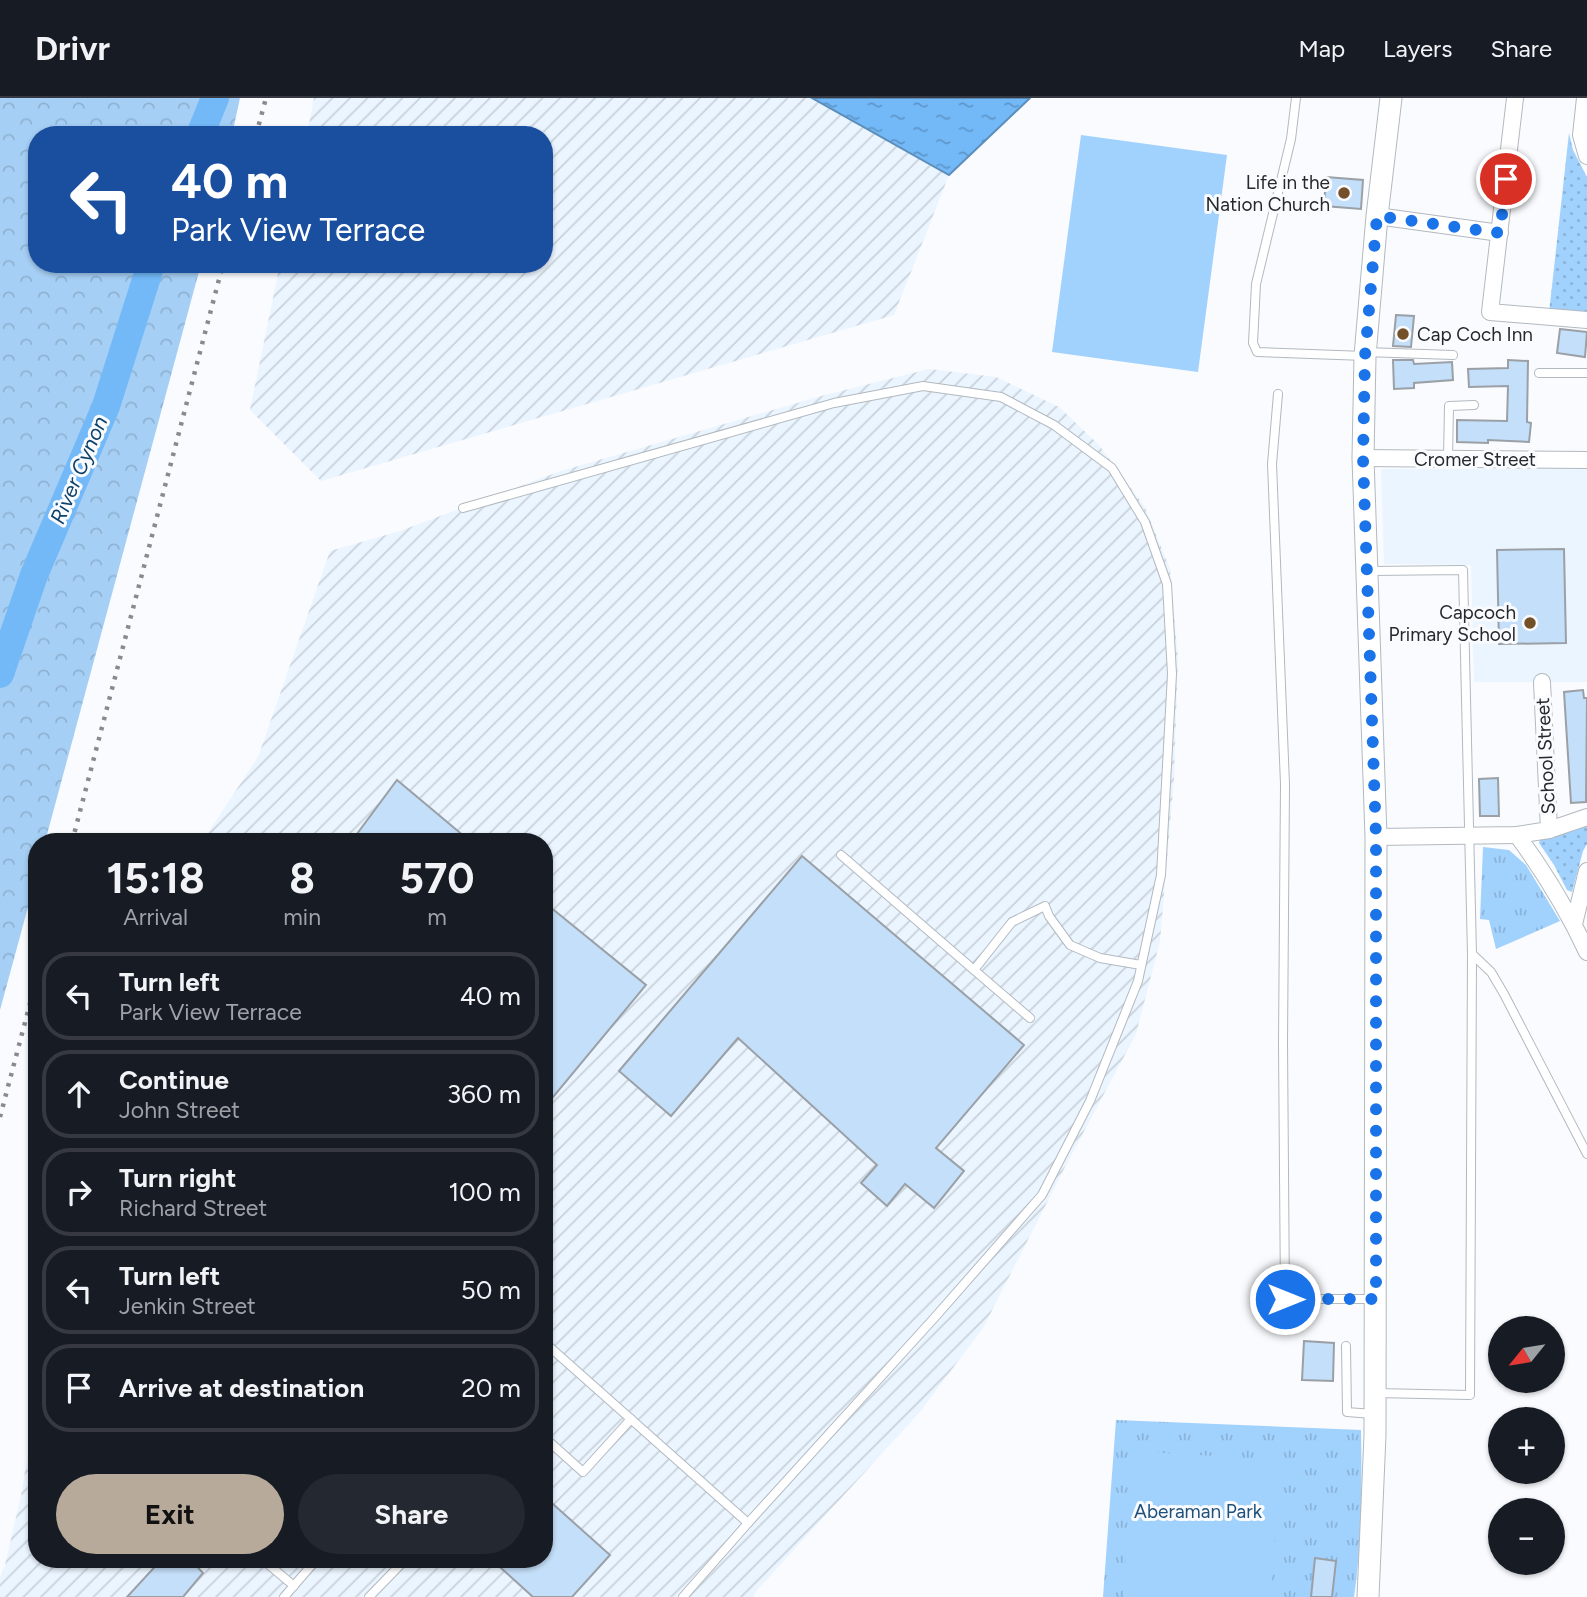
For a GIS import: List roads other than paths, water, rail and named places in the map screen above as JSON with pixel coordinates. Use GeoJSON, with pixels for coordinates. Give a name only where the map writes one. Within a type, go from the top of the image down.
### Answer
{"type":"FeatureCollection","features":[{"type":"Feature","properties":{"kind":"main road"},"geometry":{"type":"LineString","coordinates":[[1368,1597],[1375,1414],[1376,837],[1363,458],[1365,354],[1391,98]]}},
{"type":"Feature","properties":{"kind":"street"},"geometry":{"type":"LineString","coordinates":[[1515,98],[1490,312],[1587,320]]}},
{"type":"Feature","properties":{"kind":"street"},"geometry":{"type":"LineString","coordinates":[[1585,98],[1581,135],[1587,156]]}},
{"type":"Feature","properties":{"kind":"street"},"geometry":{"type":"LineString","coordinates":[[1377,216],[1500,233]]}},
{"type":"Feature","properties":{"kind":"street","name":"Cromer Street"},"geometry":{"type":"LineString","coordinates":[[1363,458],[1587,460]]}},
{"type":"Feature","properties":{"kind":"street","name":"School Street"},"geometry":{"type":"LineString","coordinates":[[1542,682],[1549,830]]}},
{"type":"Feature","properties":{"kind":"street"},"geometry":{"type":"LineString","coordinates":[[1376,837],[1517,835],[1549,830],[1587,817]]}},
{"type":"Feature","properties":{"kind":"street"},"geometry":{"type":"LineString","coordinates":[[1517,835],[1545,874],[1587,952]]}},
{"type":"Feature","properties":{"kind":"street"},"geometry":{"type":"LineString","coordinates":[[1574,924],[1587,871]]}},
{"type":"Feature","properties":{"kind":"lane"},"geometry":{"type":"LineString","coordinates":[[1296,98],[1291,139],[1256,284],[1253,343],[1257,352],[1453,355]]}},
{"type":"Feature","properties":{"kind":"lane"},"geometry":{"type":"LineString","coordinates":[[1539,373],[1587,373]]}},
{"type":"Feature","properties":{"kind":"lane"},"geometry":{"type":"LineString","coordinates":[[463,508],[834,403],[923,386],[1001,397],[1055,425],[1112,468],[1145,522],[1167,584],[1172,674],[1161,875],[1138,981],[1090,1101],[1042,1195],[683,1597]]}},
{"type":"Feature","properties":{"kind":"lane"},"geometry":{"type":"LineString","coordinates":[[1278,394],[1272,464],[1285,784],[1285,1299],[1376,1299]]}},
{"type":"Feature","properties":{"kind":"lane"},"geometry":{"type":"LineString","coordinates":[[1448,458],[1450,406],[1474,405]]}},
{"type":"Feature","properties":{"kind":"lane"},"geometry":{"type":"LineString","coordinates":[[1346,1346],[1347,1412],[1375,1414],[1471,1395],[1472,954],[1463,570],[1367,571]]}},
{"type":"Feature","properties":{"kind":"lane"},"geometry":{"type":"LineString","coordinates":[[841,855],[1030,1018]]}},
{"type":"Feature","properties":{"kind":"lane"},"geometry":{"type":"LineString","coordinates":[[974,970],[1012,922],[1045,906],[1070,945],[1100,958],[1141,965]]}},
{"type":"Feature","properties":{"kind":"lane"},"geometry":{"type":"LineString","coordinates":[[1472,954],[1491,972],[1504,994],[1587,1154]]}},
{"type":"Feature","properties":{"kind":"lane"},"geometry":{"type":"LineString","coordinates":[[553,1350],[748,1523]]}},
{"type":"Feature","properties":{"kind":"lane"},"geometry":{"type":"LineString","coordinates":[[553,1445],[583,1472],[631,1419]]}},
{"type":"Feature","properties":{"kind":"lane"},"geometry":{"type":"LineString","coordinates":[[273,1568],[294,1586]]}},
{"type":"Feature","properties":{"kind":"lane"},"geometry":{"type":"LineString","coordinates":[[284,1597],[309,1568]]}},
{"type":"Feature","properties":{"kind":"lane"},"geometry":{"type":"LineString","coordinates":[[369,1597],[397,1568]]}},
{"type":"Feature","properties":{"kind":"water"},"geometry":{"type":"Polygon","coordinates":[[[812,98],[1030,98],[949,175],[812,98]]]}},
{"type":"Feature","properties":{"kind":"waterway","name":"River Cynon"},"geometry":{"type":"LineString","coordinates":[[204,126],[215,98]]}},
{"type":"Feature","properties":{"kind":"waterway","name":"River Cynon"},"geometry":{"type":"LineString","coordinates":[[0,674],[34,575],[106,406],[148,273]]}},
{"type":"Feature","properties":{"kind":"railway"},"geometry":{"type":"LineString","coordinates":[[258,126],[266,98]]}},
{"type":"Feature","properties":{"kind":"railway"},"geometry":{"type":"LineString","coordinates":[[74,833],[221,273]]}},
{"type":"Feature","properties":{"kind":"railway"},"geometry":{"type":"LineString","coordinates":[[0,1117],[28,1011]]}},
{"type":"Feature","properties":{"kind":"place","name":"Life in the Nation Church"},"geometry":{"type":"Point","coordinates":[1344,193]}},
{"type":"Feature","properties":{"kind":"place","name":"Cap Coch Inn"},"geometry":{"type":"Point","coordinates":[1403,334]}},
{"type":"Feature","properties":{"kind":"place","name":"Capcoch Primary School"},"geometry":{"type":"Point","coordinates":[1530,623]}},
{"type":"Feature","properties":{"kind":"park label","name":"Aberaman Park"},"geometry":{"type":"Point","coordinates":[1198,1511]}}]}
